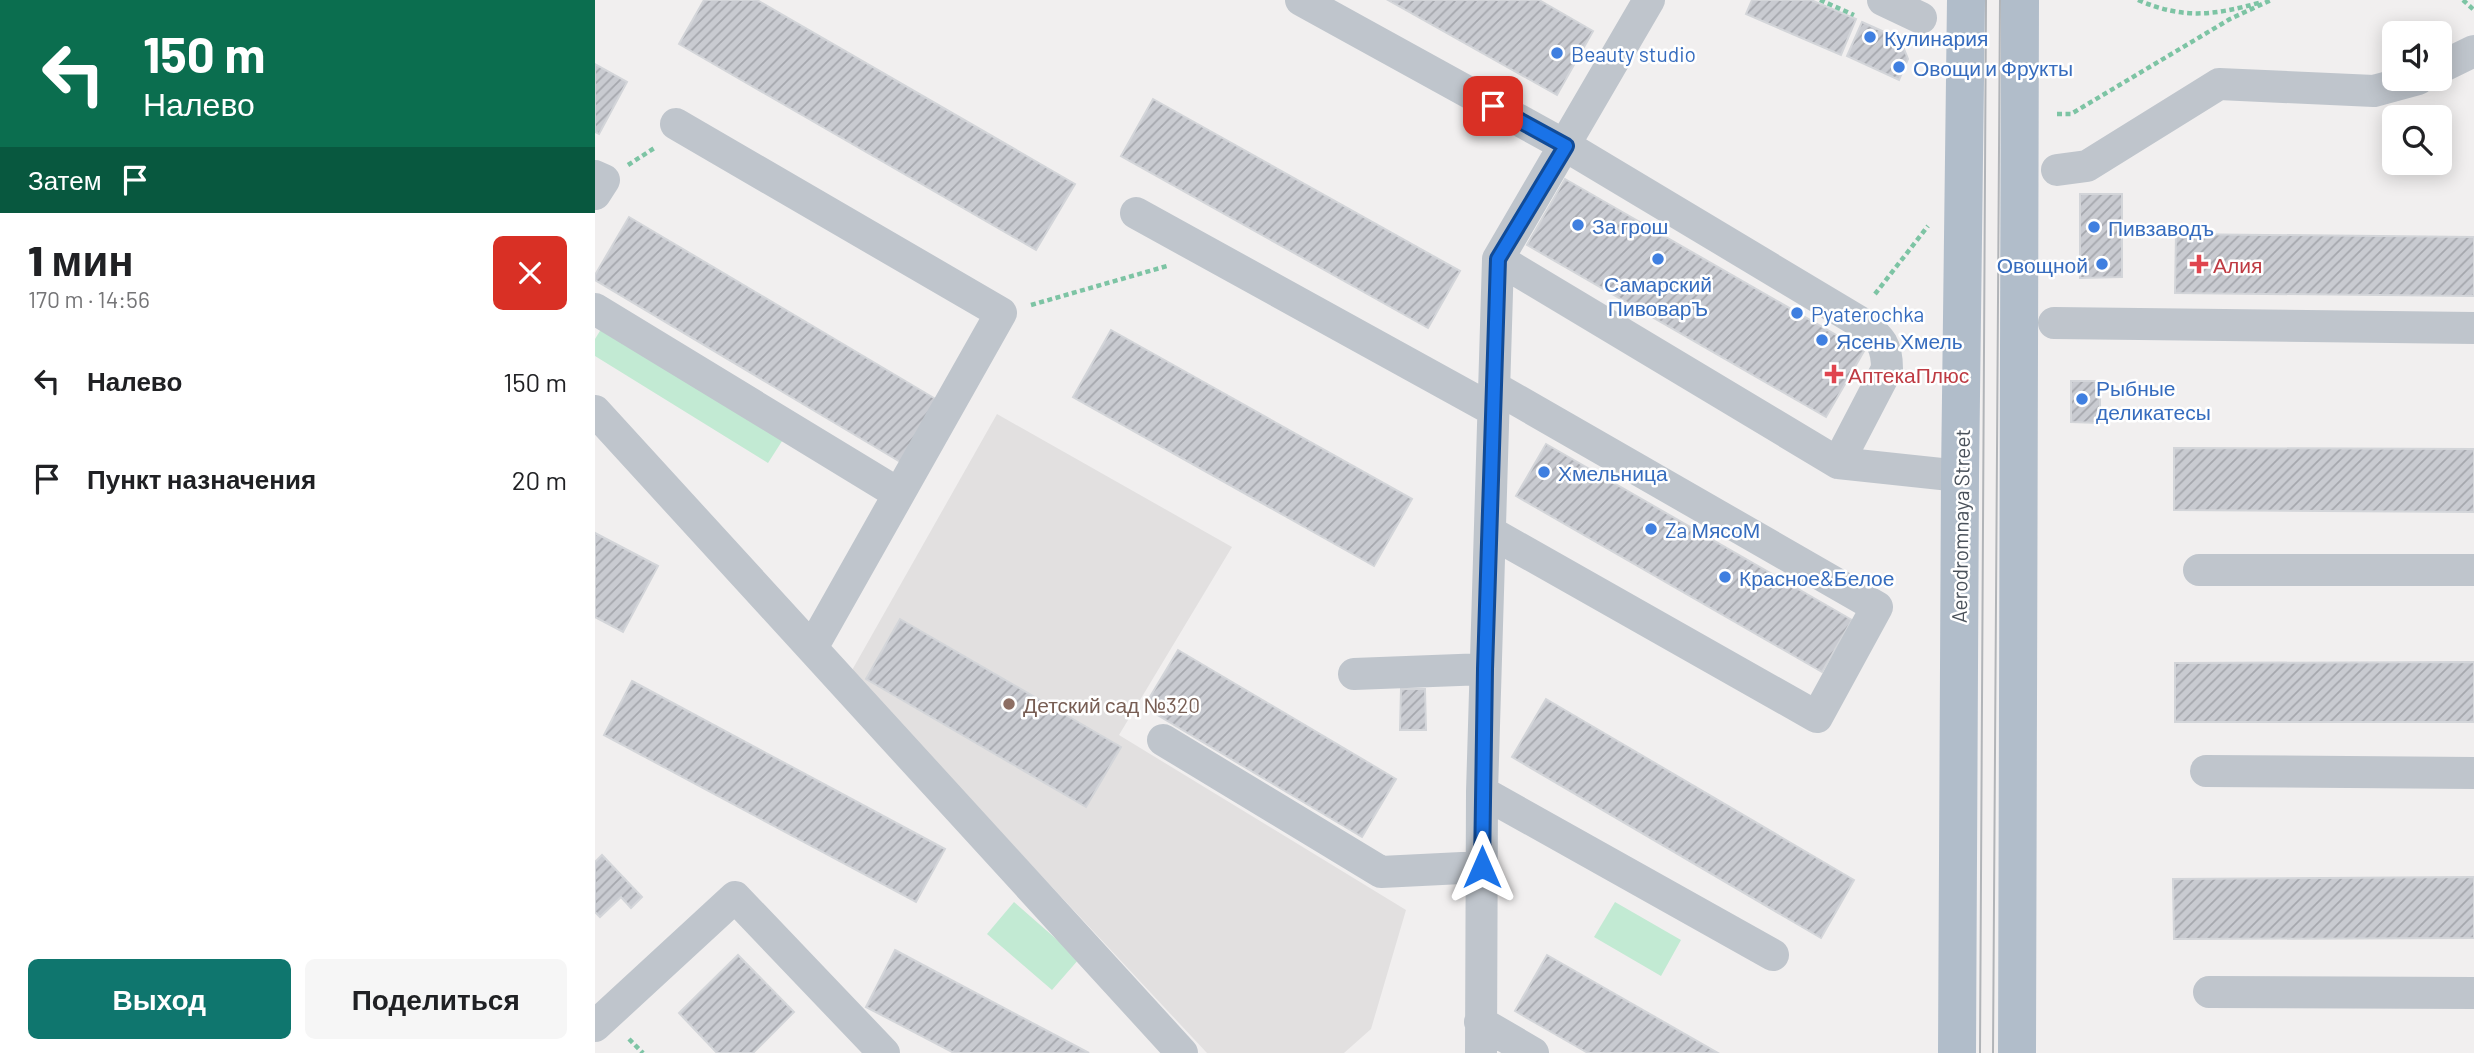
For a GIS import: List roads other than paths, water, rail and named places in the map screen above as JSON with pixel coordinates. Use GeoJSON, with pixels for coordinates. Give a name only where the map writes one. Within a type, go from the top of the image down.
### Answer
{"type":"FeatureCollection","features":[{"type":"Feature","properties":{"kind":"main road","name":"Aerodromnaya Street"},"geometry":{"type":"LineString","coordinates":[[1957,1053],[1966,0]]}},
{"type":"Feature","properties":{"kind":"main road"},"geometry":{"type":"LineString","coordinates":[[2017,1053],[2045,323],[2020,0]]}},
{"type":"Feature","properties":{"kind":"lane"},"geometry":{"type":"LineString","coordinates":[[1301,0],[1566,146],[1855,319],[1878,337],[1887,352],[1887,369],[1838,463]]}},
{"type":"Feature","properties":{"kind":"lane"},"geometry":{"type":"LineString","coordinates":[[1533,1053],[1480,1038],[1482,792],[1498,259],[1649,0]]}},
{"type":"Feature","properties":{"kind":"lane"},"geometry":{"type":"LineString","coordinates":[[1883,0],[1921,18]]}},
{"type":"Feature","properties":{"kind":"lane"},"geometry":{"type":"LineString","coordinates":[[2452,62],[2474,51]]}},
{"type":"Feature","properties":{"kind":"lane"},"geometry":{"type":"LineString","coordinates":[[2057,170],[2087,166],[2219,85],[2374,91],[2382,89]]}},
{"type":"Feature","properties":{"kind":"lane"},"geometry":{"type":"LineString","coordinates":[[680,126],[1001,313],[813,648]]}},
{"type":"Feature","properties":{"kind":"lane"},"geometry":{"type":"LineString","coordinates":[[1136,214],[1208,254],[1494,398],[1551,422],[1877,607],[1817,717],[1490,531]]}},
{"type":"Feature","properties":{"kind":"lane"},"geometry":{"type":"LineString","coordinates":[[1498,259],[1838,463],[1960,476]]}},
{"type":"Feature","properties":{"kind":"lane"},"geometry":{"type":"LineString","coordinates":[[595,309],[899,494]]}},
{"type":"Feature","properties":{"kind":"lane"},"geometry":{"type":"LineString","coordinates":[[2045,323],[2474,328]]}},
{"type":"Feature","properties":{"kind":"lane"},"geometry":{"type":"LineString","coordinates":[[595,411],[1182,1053]]}},
{"type":"Feature","properties":{"kind":"lane"},"geometry":{"type":"LineString","coordinates":[[2199,570],[2474,570]]}},
{"type":"Feature","properties":{"kind":"lane"},"geometry":{"type":"LineString","coordinates":[[1354,674],[1485,669]]}},
{"type":"Feature","properties":{"kind":"lane"},"geometry":{"type":"LineString","coordinates":[[1163,740],[1381,872],[1482,867]]}},
{"type":"Feature","properties":{"kind":"lane"},"geometry":{"type":"LineString","coordinates":[[2206,771],[2474,773]]}},
{"type":"Feature","properties":{"kind":"lane"},"geometry":{"type":"LineString","coordinates":[[1482,792],[1773,955]]}},
{"type":"Feature","properties":{"kind":"lane"},"geometry":{"type":"LineString","coordinates":[[595,1026],[735,897],[884,1053]]}},
{"type":"Feature","properties":{"kind":"lane"},"geometry":{"type":"LineString","coordinates":[[2209,992],[2474,993]]}},
{"type":"Feature","properties":{"kind":"tram line"},"geometry":{"type":"LineString","coordinates":[[1980,1053],[1986,0]]}},
{"type":"Feature","properties":{"kind":"tram line"},"geometry":{"type":"LineString","coordinates":[[1993,1053],[2000,0]]}},
{"type":"Feature","properties":{"kind":"place","name":"Кулинария"},"geometry":{"type":"Point","coordinates":[1870,37]}},
{"type":"Feature","properties":{"kind":"place","name":"Beauty studio"},"geometry":{"type":"Point","coordinates":[1557,53]}},
{"type":"Feature","properties":{"kind":"place","name":"Овощи и Фрукты"},"geometry":{"type":"Point","coordinates":[1899,67]}},
{"type":"Feature","properties":{"kind":"place","name":"За грош"},"geometry":{"type":"Point","coordinates":[1578,225]}},
{"type":"Feature","properties":{"kind":"place","name":"Пивзаводъ"},"geometry":{"type":"Point","coordinates":[2094,227]}},
{"type":"Feature","properties":{"kind":"place","name":"Самарский ПивоварЪ"},"geometry":{"type":"Point","coordinates":[1658,259]}},
{"type":"Feature","properties":{"kind":"place","name":"Овощной"},"geometry":{"type":"Point","coordinates":[2102,264]}},
{"type":"Feature","properties":{"kind":"place","name":"Алия"},"geometry":{"type":"Point","coordinates":[2199,264]}},
{"type":"Feature","properties":{"kind":"place","name":"Pyaterochka"},"geometry":{"type":"Point","coordinates":[1797,313]}},
{"type":"Feature","properties":{"kind":"place","name":"Ясень Хмель"},"geometry":{"type":"Point","coordinates":[1822,340]}},
{"type":"Feature","properties":{"kind":"place","name":"АптекаПлюс"},"geometry":{"type":"Point","coordinates":[1834,374]}},
{"type":"Feature","properties":{"kind":"place","name":"Рыбные деликатесы"},"geometry":{"type":"Point","coordinates":[2082,399]}},
{"type":"Feature","properties":{"kind":"place","name":"Хмельница"},"geometry":{"type":"Point","coordinates":[1544,472]}},
{"type":"Feature","properties":{"kind":"place","name":"Za МясоМ"},"geometry":{"type":"Point","coordinates":[1651,529]}},
{"type":"Feature","properties":{"kind":"place","name":"Красное&Белое"},"geometry":{"type":"Point","coordinates":[1725,577]}},
{"type":"Feature","properties":{"kind":"place","name":"Детский сад №320"},"geometry":{"type":"Point","coordinates":[1009,704]}}]}
